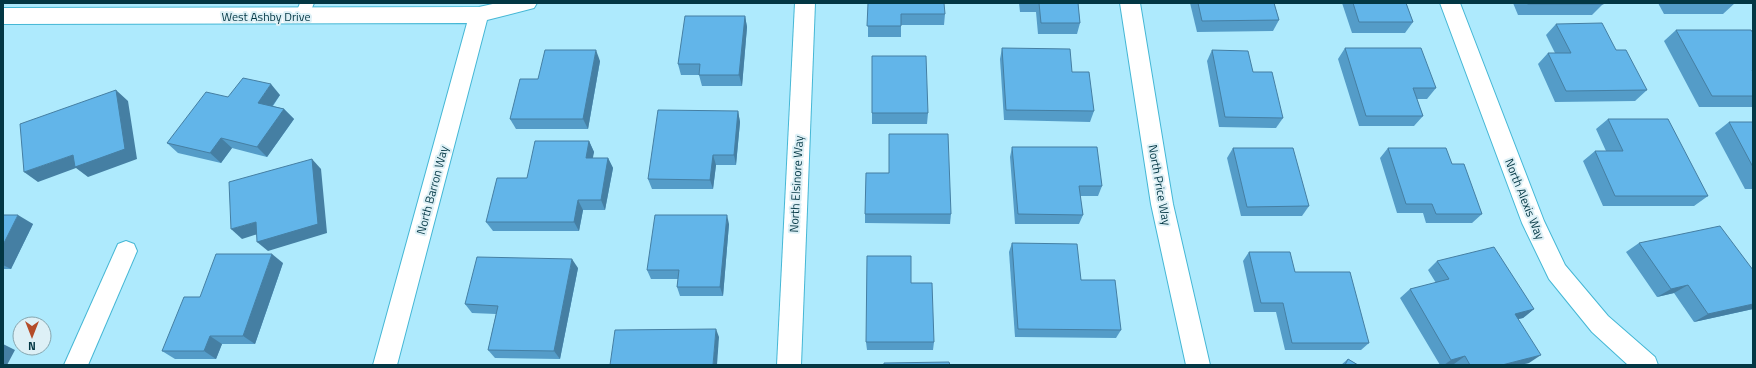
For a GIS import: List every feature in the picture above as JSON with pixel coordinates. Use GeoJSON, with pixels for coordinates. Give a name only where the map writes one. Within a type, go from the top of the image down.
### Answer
{"type":"FeatureCollection","features":[{"type":"Feature","properties":{"kind":"street","name":"West Ashby Drive"},"geometry":{"type":"LineString","coordinates":[[3,16],[305,10],[479,15],[527,3]]}},
{"type":"Feature","properties":{"kind":"street","name":"North Elsinore Way"},"geometry":{"type":"LineString","coordinates":[[789,365],[792,267],[805,3]]}},
{"type":"Feature","properties":{"kind":"street","name":"North Price Way"},"geometry":{"type":"LineString","coordinates":[[1130,3],[1162,204],[1198,365]]}},
{"type":"Feature","properties":{"kind":"street","name":"North Alexis Way"},"geometry":{"type":"LineString","coordinates":[[1450,3],[1533,223],[1557,272],[1600,324],[1646,365]]}},
{"type":"Feature","properties":{"kind":"street","name":"North Barron Way"},"geometry":{"type":"LineString","coordinates":[[385,365],[479,15]]}},
{"type":"Feature","properties":{"kind":"street"},"geometry":{"type":"LineString","coordinates":[[76,365],[126,251]]}},
{"type":"Feature","properties":{"kind":"building"},"geometry":{"type":"Polygon","coordinates":[[[868,3],[944,3],[945,14],[901,14],[901,26],[867,26],[868,3]]]}},
{"type":"Feature","properties":{"kind":"building"},"geometry":{"type":"Polygon","coordinates":[[[1039,3],[1078,3],[1080,23],[1041,23],[1039,3]]]}},
{"type":"Feature","properties":{"kind":"building"},"geometry":{"type":"Polygon","coordinates":[[[1198,3],[1274,3],[1279,20],[1202,21],[1198,3]]]}},
{"type":"Feature","properties":{"kind":"building"},"geometry":{"type":"Polygon","coordinates":[[[1353,3],[1406,3],[1413,22],[1359,22],[1353,3]]]}},
{"type":"Feature","properties":{"kind":"building"},"geometry":{"type":"Polygon","coordinates":[[[1603,3],[1603,4],[1528,4],[1603,3]]]}},
{"type":"Feature","properties":{"kind":"building"},"geometry":{"type":"Polygon","coordinates":[[[685,16],[745,16],[739,75],[699,75],[700,64],[678,64],[685,16]]]}},
{"type":"Feature","properties":{"kind":"building"},"geometry":{"type":"Polygon","coordinates":[[[1602,23],[1616,50],[1626,50],[1647,90],[1566,91],[1548,53],[1571,53],[1556,24],[1602,23]]]}},
{"type":"Feature","properties":{"kind":"building"},"geometry":{"type":"Polygon","coordinates":[[[1676,30],[1751,30],[1753,33],[1753,96],[1712,96],[1676,30]]]}},
{"type":"Feature","properties":{"kind":"building"},"geometry":{"type":"Polygon","coordinates":[[[1002,48],[1070,49],[1072,72],[1089,72],[1094,111],[1006,110],[1002,48]]]}},
{"type":"Feature","properties":{"kind":"building"},"geometry":{"type":"Polygon","coordinates":[[[1345,48],[1421,48],[1436,88],[1413,88],[1423,116],[1366,116],[1345,48]]]}},
{"type":"Feature","properties":{"kind":"building"},"geometry":{"type":"Polygon","coordinates":[[[545,50],[596,50],[583,119],[510,119],[520,79],[538,79],[545,50]]]}},
{"type":"Feature","properties":{"kind":"building"},"geometry":{"type":"Polygon","coordinates":[[[1212,50],[1248,51],[1253,72],[1272,72],[1283,118],[1225,117],[1212,50]]]}},
{"type":"Feature","properties":{"kind":"building"},"geometry":{"type":"Polygon","coordinates":[[[872,56],[926,56],[928,113],[872,113],[872,56]]]}},
{"type":"Feature","properties":{"kind":"building"},"geometry":{"type":"Polygon","coordinates":[[[243,78],[271,84],[258,103],[284,109],[257,147],[221,138],[210,153],[167,143],[206,92],[228,97],[243,78]]]}},
{"type":"Feature","properties":{"kind":"building"},"geometry":{"type":"Polygon","coordinates":[[[116,90],[125,149],[75,167],[73,155],[24,172],[20,124],[116,90]]]}},
{"type":"Feature","properties":{"kind":"building"},"geometry":{"type":"Polygon","coordinates":[[[658,110],[738,111],[734,155],[713,155],[710,180],[648,179],[658,110]]]}},
{"type":"Feature","properties":{"kind":"building"},"geometry":{"type":"Polygon","coordinates":[[[1608,119],[1668,119],[1708,196],[1615,196],[1595,151],[1623,151],[1608,119]]]}},
{"type":"Feature","properties":{"kind":"building"},"geometry":{"type":"Polygon","coordinates":[[[1729,122],[1753,122],[1753,167],[1729,122]]]}},
{"type":"Feature","properties":{"kind":"building"},"geometry":{"type":"Polygon","coordinates":[[[889,134],[948,134],[951,214],[865,214],[866,173],[889,173],[889,134]]]}},
{"type":"Feature","properties":{"kind":"building"},"geometry":{"type":"Polygon","coordinates":[[[535,141],[589,141],[586,158],[608,158],[601,200],[578,200],[574,222],[486,222],[497,178],[527,178],[535,141]]]}},
{"type":"Feature","properties":{"kind":"building"},"geometry":{"type":"Polygon","coordinates":[[[1012,147],[1097,147],[1102,186],[1079,186],[1083,215],[1018,214],[1012,147]]]}},
{"type":"Feature","properties":{"kind":"building"},"geometry":{"type":"Polygon","coordinates":[[[1233,148],[1293,148],[1309,206],[1247,207],[1233,148]]]}},
{"type":"Feature","properties":{"kind":"building"},"geometry":{"type":"Polygon","coordinates":[[[1388,148],[1446,148],[1452,164],[1464,164],[1482,214],[1436,214],[1432,204],[1406,204],[1388,148]]]}},
{"type":"Feature","properties":{"kind":"building"},"geometry":{"type":"Polygon","coordinates":[[[312,159],[318,224],[257,242],[256,222],[231,229],[229,182],[312,159]]]}},
{"type":"Feature","properties":{"kind":"building"},"geometry":{"type":"Polygon","coordinates":[[[3,215],[18,215],[3,245],[3,215]]]}},
{"type":"Feature","properties":{"kind":"building"},"geometry":{"type":"Polygon","coordinates":[[[655,215],[727,215],[720,287],[677,287],[679,270],[647,270],[655,215]]]}},
{"type":"Feature","properties":{"kind":"building"},"geometry":{"type":"Polygon","coordinates":[[[1720,226],[1753,270],[1753,304],[1708,314],[1688,285],[1671,289],[1639,243],[1720,226]]]}},
{"type":"Feature","properties":{"kind":"building"},"geometry":{"type":"Polygon","coordinates":[[[1012,243],[1077,244],[1081,280],[1115,280],[1121,330],[1018,329],[1012,243]]]}},
{"type":"Feature","properties":{"kind":"building"},"geometry":{"type":"Polygon","coordinates":[[[1494,247],[1534,309],[1515,314],[1541,355],[1502,365],[1470,365],[1465,356],[1451,360],[1410,289],[1449,279],[1437,261],[1494,247]]]}},
{"type":"Feature","properties":{"kind":"building"},"geometry":{"type":"Polygon","coordinates":[[[1249,252],[1290,252],[1295,272],[1350,272],[1369,343],[1292,343],[1283,303],[1261,303],[1249,252]]]}},
{"type":"Feature","properties":{"kind":"building"},"geometry":{"type":"Polygon","coordinates":[[[216,254],[272,254],[243,336],[210,336],[204,351],[162,351],[184,297],[200,297],[216,254]]]}},
{"type":"Feature","properties":{"kind":"building"},"geometry":{"type":"Polygon","coordinates":[[[867,256],[911,256],[911,283],[932,283],[934,342],[866,342],[867,256]]]}},
{"type":"Feature","properties":{"kind":"building"},"geometry":{"type":"Polygon","coordinates":[[[477,257],[572,259],[554,351],[488,350],[498,306],[465,304],[477,257]]]}},
{"type":"Feature","properties":{"kind":"building"},"geometry":{"type":"Polygon","coordinates":[[[716,329],[713,365],[610,365],[615,330],[716,329]]]}},
{"type":"Feature","properties":{"kind":"building"},"geometry":{"type":"Polygon","coordinates":[[[1348,359],[1358,365],[1345,365],[1348,359]]]}},
{"type":"Feature","properties":{"kind":"building"},"geometry":{"type":"Polygon","coordinates":[[[949,362],[950,365],[884,365],[884,363],[949,362]]]}}]}
